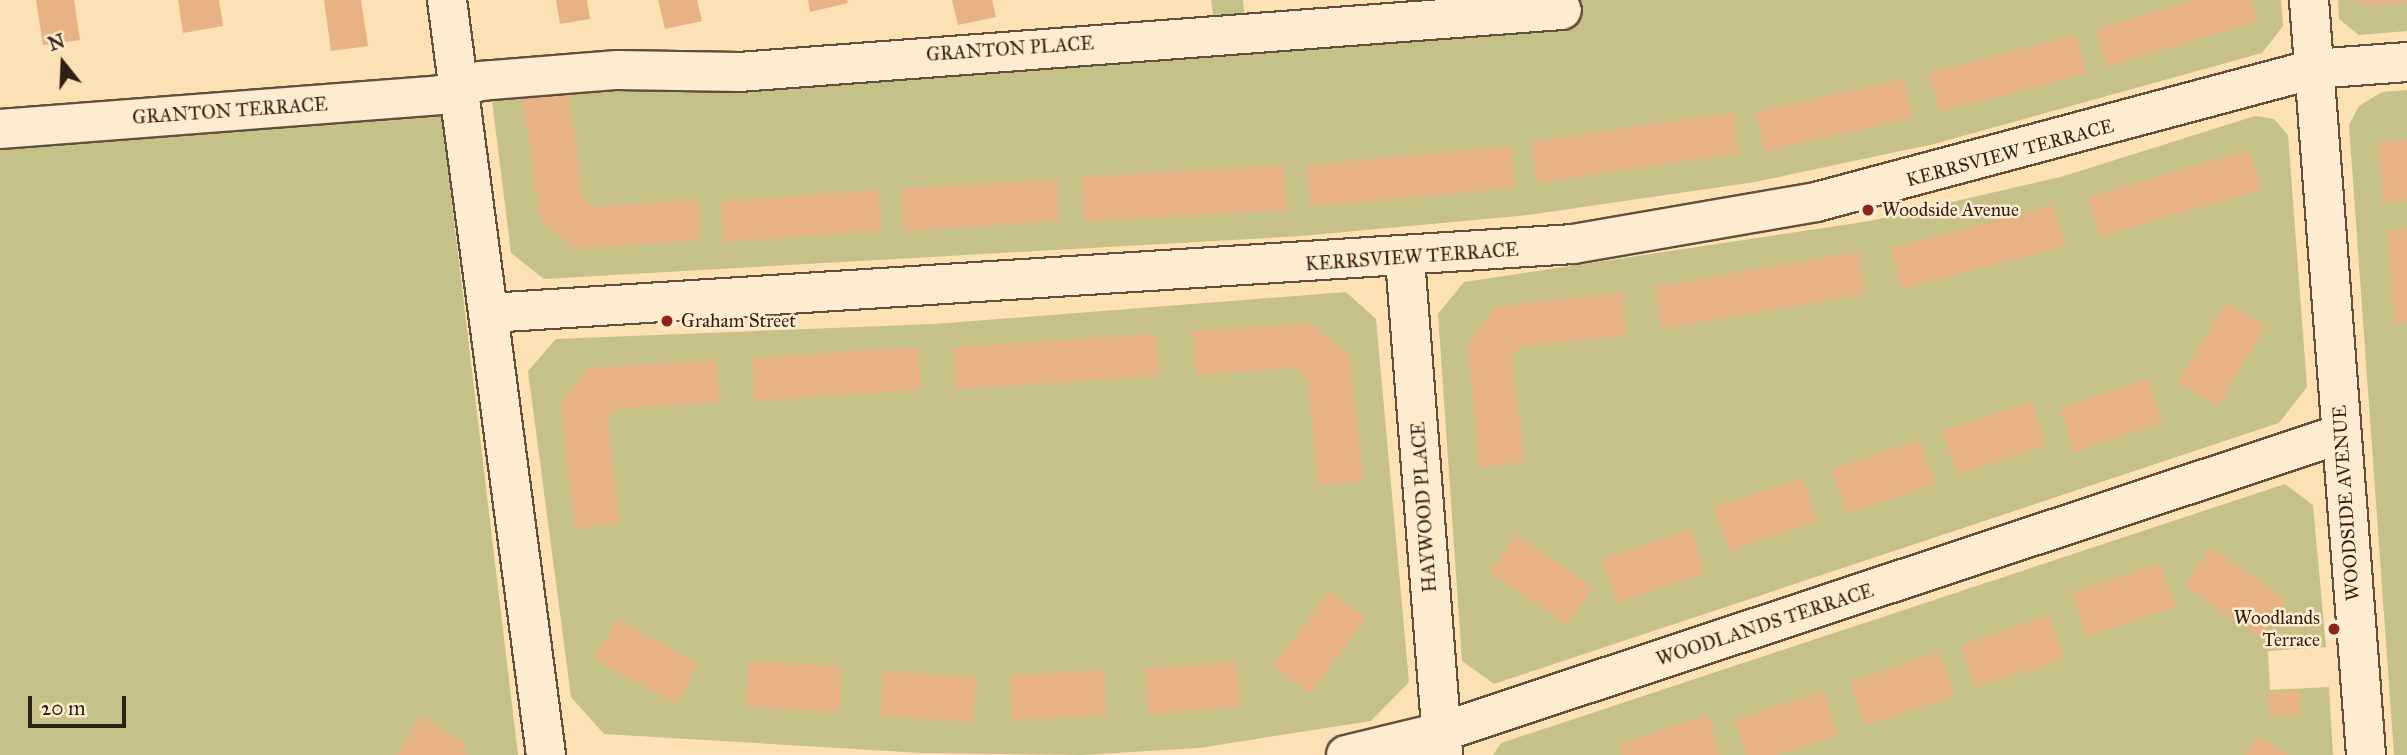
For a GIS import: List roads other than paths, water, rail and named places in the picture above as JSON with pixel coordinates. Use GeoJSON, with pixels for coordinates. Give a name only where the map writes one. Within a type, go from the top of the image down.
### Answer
{"type":"FeatureCollection","features":[{"type":"Feature","properties":{"kind":"street"},"geometry":{"type":"LineString","coordinates":[[447,0],[546,755]]}},
{"type":"Feature","properties":{"kind":"street","name":"WOODSIDE AVENUE"},"geometry":{"type":"LineString","coordinates":[[2309,0],[2366,755]]}},
{"type":"Feature","properties":{"kind":"street","name":"GRANTON PLACE"},"geometry":{"type":"LineString","coordinates":[[458,88],[618,70],[739,72],[1562,10]]}},
{"type":"Feature","properties":{"kind":"street","name":"KERRSVIEW TERRACE"},"geometry":{"type":"LineString","coordinates":[[489,313],[1405,259],[1573,244],[1816,202],[2314,69],[2407,62]]}},
{"type":"Feature","properties":{"kind":"street","name":"GRANTON TERRACE"},"geometry":{"type":"LineString","coordinates":[[0,129],[441,96],[458,88]]}},
{"type":"Feature","properties":{"kind":"street","name":"HAYWOOD PLACE"},"geometry":{"type":"LineString","coordinates":[[1405,259],[1442,744]]}},
{"type":"Feature","properties":{"kind":"street","name":"WOODLANDS TERRACE"},"geometry":{"type":"LineString","coordinates":[[1346,755],[1442,744],[2341,434]]}},
{"type":"Feature","properties":{"kind":"place","name":"Woodside Avenue"},"geometry":{"type":"Point","coordinates":[1868,210]}},
{"type":"Feature","properties":{"kind":"place","name":"Graham Street"},"geometry":{"type":"Point","coordinates":[667,321]}},
{"type":"Feature","properties":{"kind":"place","name":"Woodlands Terrace"},"geometry":{"type":"Point","coordinates":[2334,629]}}]}
